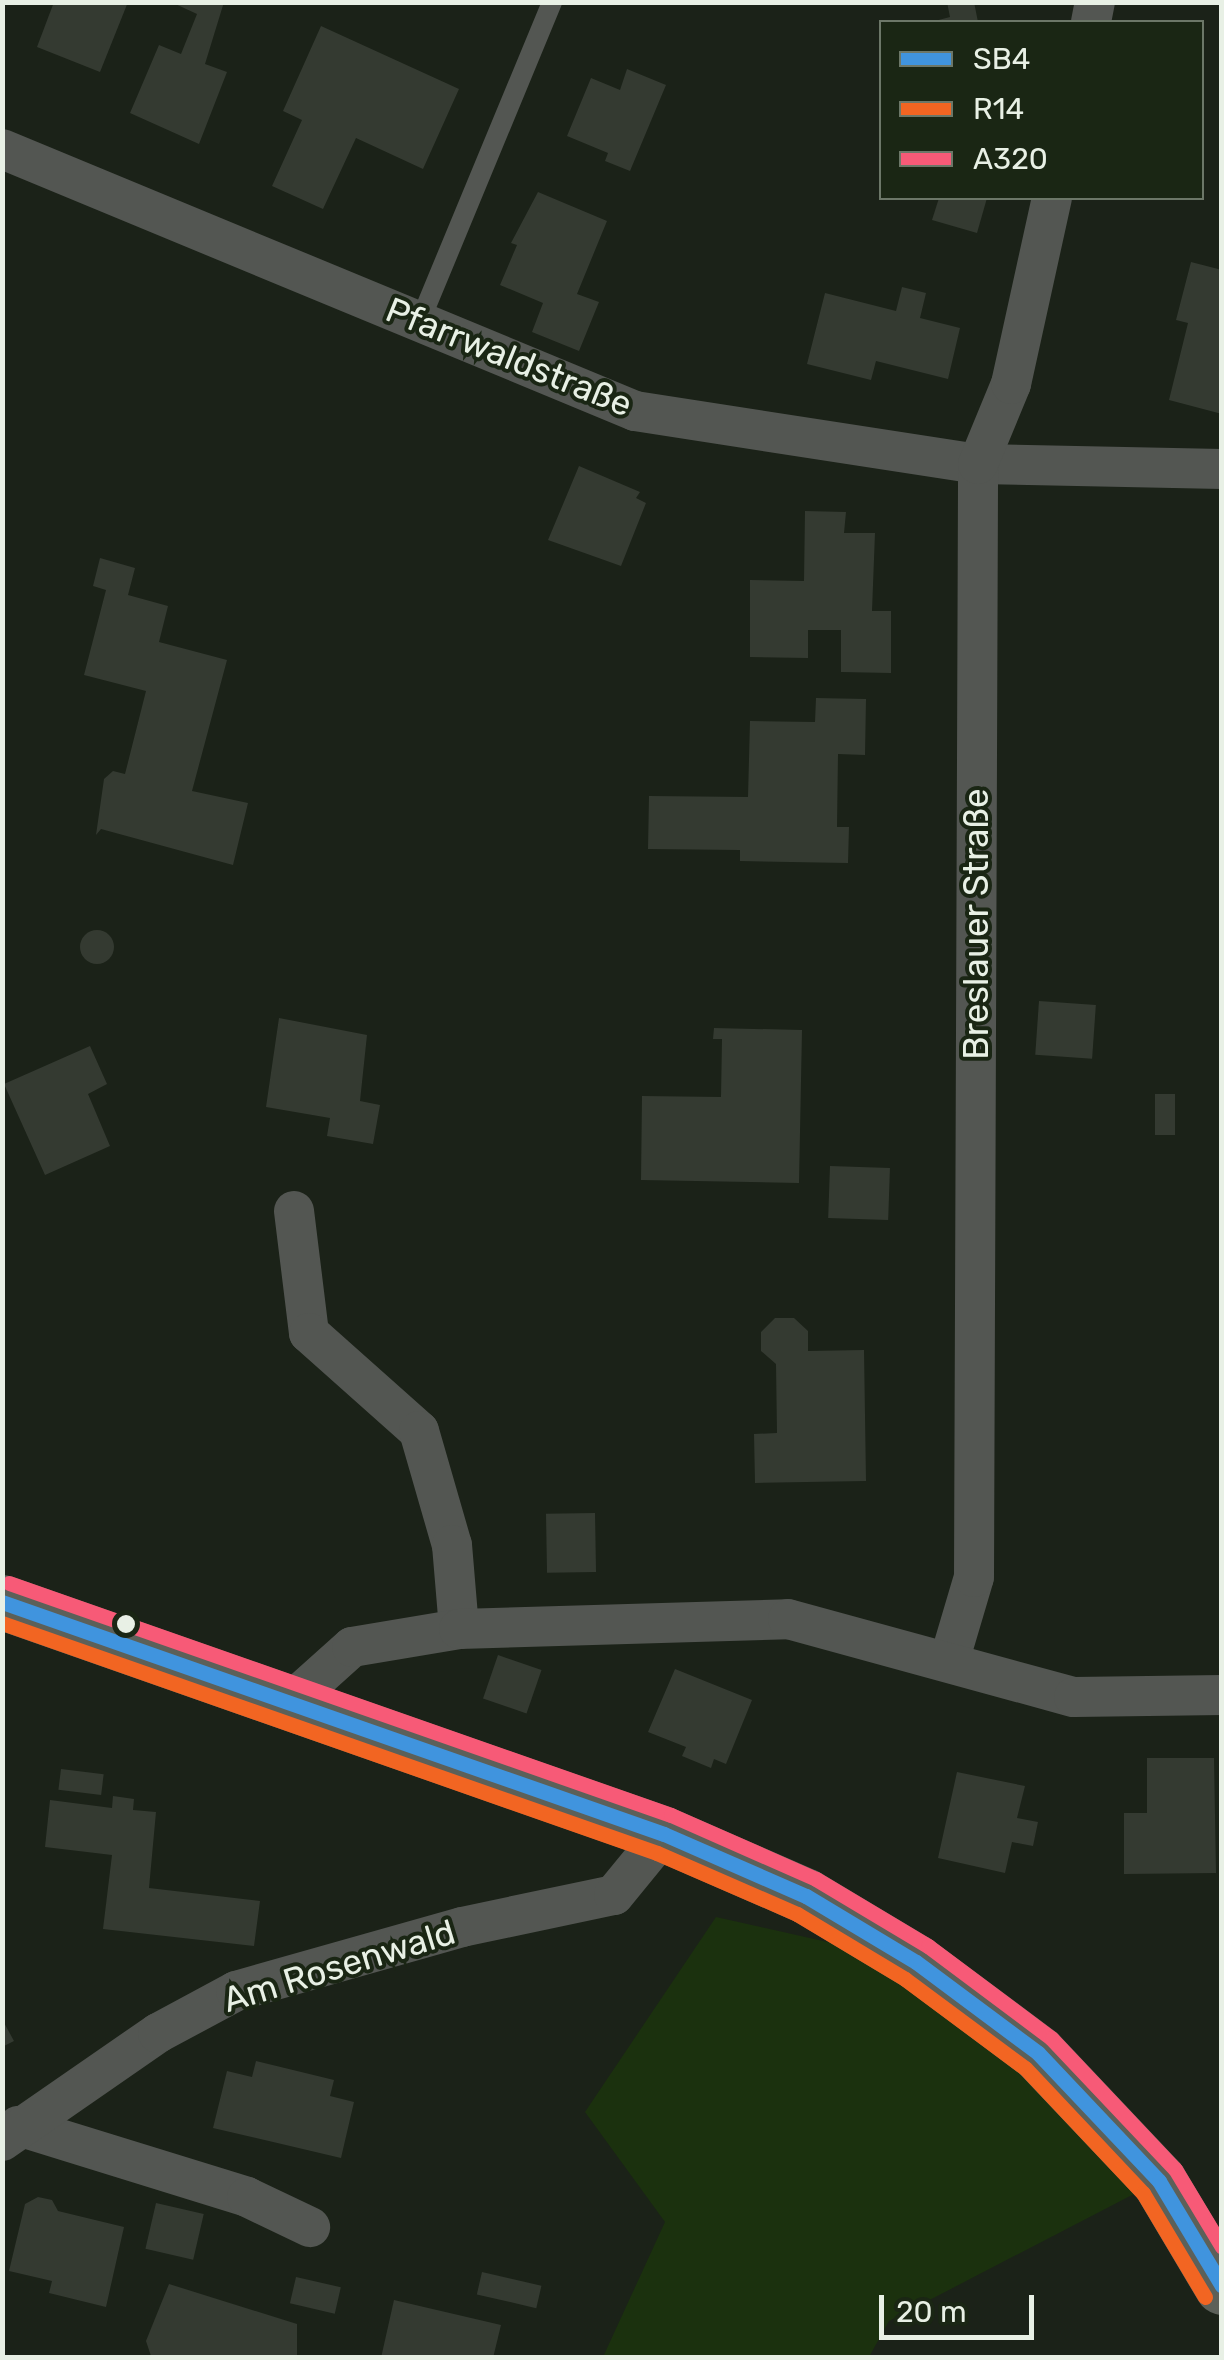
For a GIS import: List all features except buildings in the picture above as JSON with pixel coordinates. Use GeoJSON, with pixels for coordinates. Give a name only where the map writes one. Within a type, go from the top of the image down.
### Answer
{"type":"FeatureCollection","features":[{"type":"Feature","properties":{"kind":"main road"},"geometry":{"type":"LineString","coordinates":[[2,1602],[294,1699],[664,1834],[806,1896],[916,1962],[1038,2053],[1158,2181],[1222,2287]]}},
{"type":"Feature","properties":{"kind":"street","name":"Pfarrwaldstraße"},"geometry":{"type":"LineString","coordinates":[[2,149],[636,411],[978,464],[1222,469]]}},
{"type":"Feature","properties":{"kind":"street","name":"Breslauer Straße"},"geometry":{"type":"LineString","coordinates":[[950,1658],[974,1577],[978,464],[1011,384],[1052,200]]}},
{"type":"Feature","properties":{"kind":"street"},"geometry":{"type":"LineString","coordinates":[[294,1211],[309,1333],[420,1431],[452,1545],[459,1629]]}},
{"type":"Feature","properties":{"kind":"street"},"geometry":{"type":"LineString","coordinates":[[294,1699],[352,1647],[459,1629],[788,1618],[950,1658],[1074,1697],[1222,1694]]}},
{"type":"Feature","properties":{"kind":"street","name":"Am Rosenwald"},"geometry":{"type":"LineString","coordinates":[[10,2134],[158,2033],[236,1992],[462,1928],[614,1895],[664,1834]]}},
{"type":"Feature","properties":{"kind":"street","name":"Am Rosenwald"},"geometry":{"type":"LineString","coordinates":[[10,2134],[248,2197],[310,2227]]}},
{"type":"Feature","properties":{"kind":"lane"},"geometry":{"type":"LineString","coordinates":[[420,321],[552,2]]}},
{"type":"Feature","properties":{"kind":"green space"},"geometry":{"type":"Polygon","coordinates":[[[716,1917],[916,1962],[1159,2181],[889,2321],[869,2357],[603,2357],[665,2222],[585,2112],[716,1917]]]}},
{"type":"Feature","properties":{"kind":"transit line","name":"A320"},"geometry":{"type":"LineString","coordinates":[[9,1583],[671,1815],[816,1879],[928,1946],[1051,2038],[1175,2169],[1222,2247]]}},
{"type":"Feature","properties":{"kind":"transit line","name":"SB4"},"geometry":{"type":"LineString","coordinates":[[2,1602],[664,1834],[806,1896],[916,1962],[1038,2053],[1159,2181],[1222,2286]]}},
{"type":"Feature","properties":{"kind":"transit line","name":"R14"},"geometry":{"type":"LineString","coordinates":[[2,1623],[657,1853],[797,1914],[905,1979],[1025,2068],[1143,2193],[1205,2297]]}}]}
